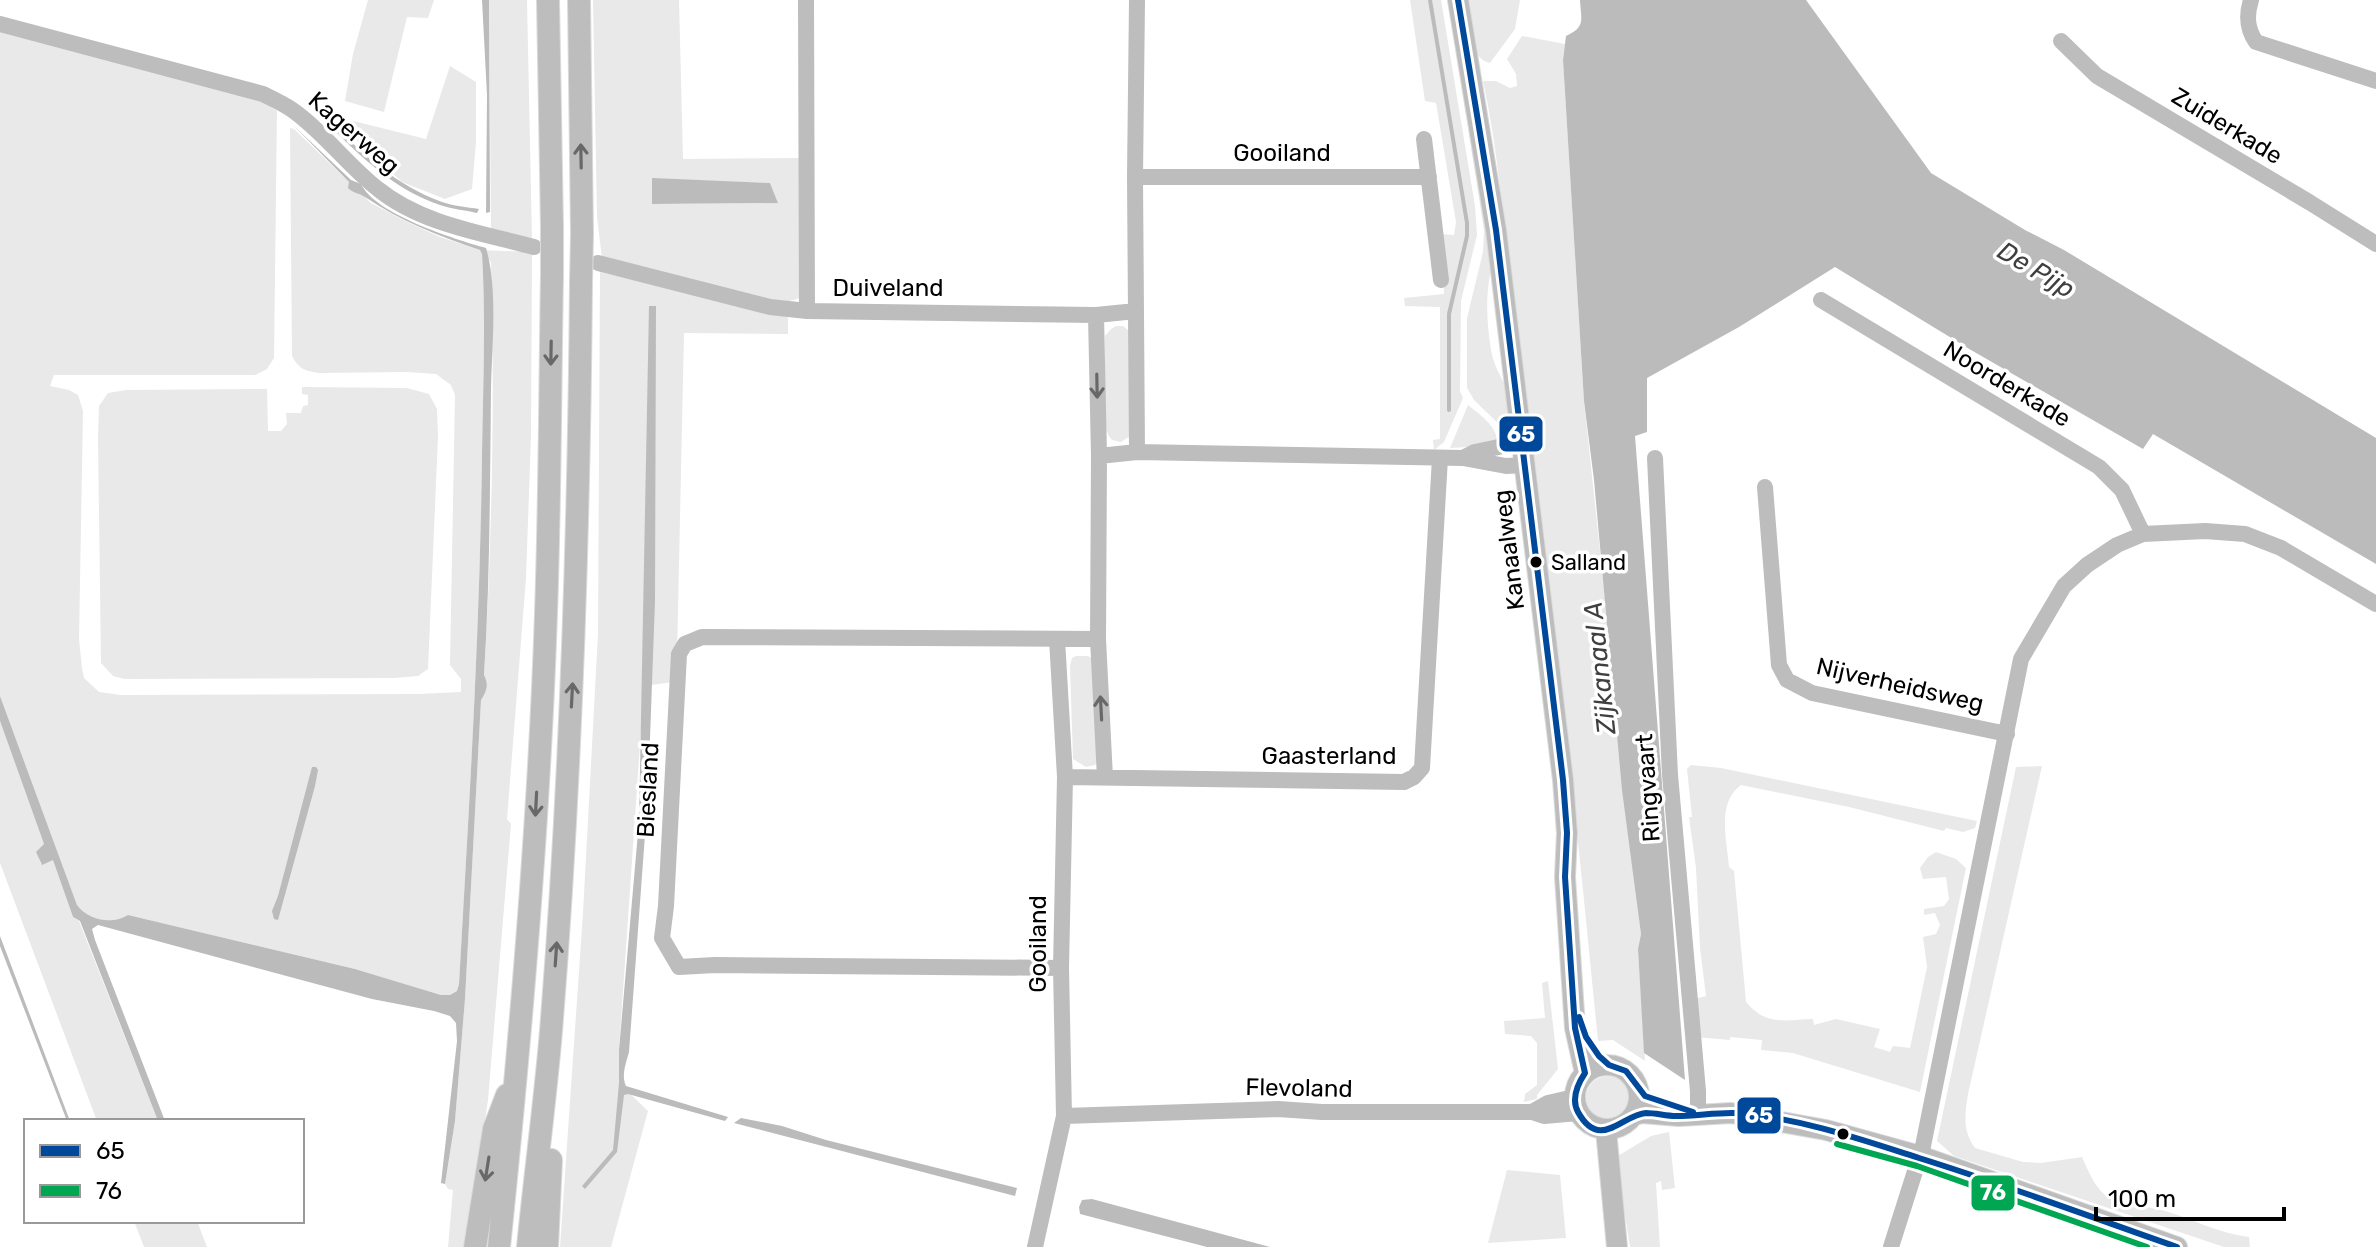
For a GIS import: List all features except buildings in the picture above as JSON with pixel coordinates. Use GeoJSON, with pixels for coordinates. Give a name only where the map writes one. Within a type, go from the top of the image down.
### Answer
{"type":"FeatureCollection","features":[{"type":"Feature","properties":{"kind":"highway"},"geometry":{"type":"LineString","coordinates":[[499,1247],[517,1068],[546,614],[552,275],[548,0]]}},
{"type":"Feature","properties":{"kind":"highway"},"geometry":{"type":"LineString","coordinates":[[528,1247],[551,1032],[575,639],[582,234],[579,0]]}},
{"type":"Feature","properties":{"kind":"highway"},"geometry":{"type":"LineString","coordinates":[[547,1247],[557,1100],[551,1032]]}},
{"type":"Feature","properties":{"kind":"highway"},"geometry":{"type":"LineString","coordinates":[[475,1247],[494,1129],[517,1068]]}},
{"type":"Feature","properties":{"kind":"main road","name":"Kanaalweg"},"geometry":{"type":"LineString","coordinates":[[1458,0],[1496,230],[1563,780],[1567,833],[1565,877],[1575,1028],[1585,1073]]}},
{"type":"Feature","properties":{"kind":"main road","name":"Kanaalweg"},"geometry":{"type":"LineString","coordinates":[[1573,1001],[1589,1040],[1609,1065]]}},
{"type":"Feature","properties":{"kind":"main road"},"geometry":{"type":"LineString","coordinates":[[1609,1065],[1625,1070],[1639,1091],[1638,1108],[1634,1115],[1617,1128],[1606,1130],[1590,1125],[1576,1105],[1577,1084],[1585,1073],[1592,1068],[1609,1065]]}},
{"type":"Feature","properties":{"kind":"main road"},"geometry":{"type":"LineString","coordinates":[[1639,1091],[1698,1114]]}},
{"type":"Feature","properties":{"kind":"main road"},"geometry":{"type":"LineString","coordinates":[[1634,1115],[1749,1114],[1790,1122],[1920,1156],[2177,1247]]}},
{"type":"Feature","properties":{"kind":"main road"},"geometry":{"type":"LineString","coordinates":[[1606,1130],[1617,1247]]}},
{"type":"Feature","properties":{"kind":"street","name":"Duiveland"},"geometry":{"type":"LineString","coordinates":[[806,0],[807,311],[1096,315],[1136,311]]}},
{"type":"Feature","properties":{"kind":"street"},"geometry":{"type":"LineString","coordinates":[[1137,0],[1137,452]]}},
{"type":"Feature","properties":{"kind":"street"},"geometry":{"type":"LineString","coordinates":[[2251,0],[2248,30],[2256,42],[2376,81]]}},
{"type":"Feature","properties":{"kind":"street","name":"Kagerweg"},"geometry":{"type":"LineString","coordinates":[[0,24],[263,94],[305,120],[381,191],[425,216],[534,247]]}},
{"type":"Feature","properties":{"kind":"street","name":"Zuiderkade"},"geometry":{"type":"LineString","coordinates":[[2061,41],[2097,76],[2376,244]]}},
{"type":"Feature","properties":{"kind":"street"},"geometry":{"type":"LineString","coordinates":[[1424,139],[1441,280]]}},
{"type":"Feature","properties":{"kind":"street","name":"Gooiland"},"geometry":{"type":"LineString","coordinates":[[1135,177],[1429,177]]}},
{"type":"Feature","properties":{"kind":"street"},"geometry":{"type":"LineString","coordinates":[[598,263],[770,307],[807,311]]}},
{"type":"Feature","properties":{"kind":"street","name":"Noorderkade"},"geometry":{"type":"LineString","coordinates":[[1821,300],[2099,467],[2122,490],[2143,534]]}},
{"type":"Feature","properties":{"kind":"street"},"geometry":{"type":"LineString","coordinates":[[1096,315],[1098,639],[1105,778]]}},
{"type":"Feature","properties":{"kind":"street"},"geometry":{"type":"LineString","coordinates":[[1463,458],[1475,452],[1522,442]]}},
{"type":"Feature","properties":{"kind":"street"},"geometry":{"type":"LineString","coordinates":[[1099,456],[1137,452],[1463,458],[1506,466],[1525,465]]}},
{"type":"Feature","properties":{"kind":"street","name":"Gaasterland"},"geometry":{"type":"LineString","coordinates":[[1065,777],[1404,782],[1414,777],[1422,768],[1440,458]]}},
{"type":"Feature","properties":{"kind":"street","name":"Ringvaart"},"geometry":{"type":"LineString","coordinates":[[1655,458],[1670,775],[1698,1114]]}},
{"type":"Feature","properties":{"kind":"street","name":"Nijverheidsweg"},"geometry":{"type":"LineString","coordinates":[[1765,487],[1779,665],[1787,680],[1812,693],[2007,734]]}},
{"type":"Feature","properties":{"kind":"street"},"geometry":{"type":"LineString","coordinates":[[1891,1247],[1920,1156],[2021,659],[2064,586],[2087,565],[2117,545],[2143,534],[2205,531],[2245,534],[2281,548],[2376,604]]}},
{"type":"Feature","properties":{"kind":"street","name":"Biesland"},"geometry":{"type":"LineString","coordinates":[[1061,968],[679,967],[662,938],[679,654],[685,644],[702,637],[1098,639]]}},
{"type":"Feature","properties":{"kind":"street","name":"Gooiland"},"geometry":{"type":"LineString","coordinates":[[1035,1247],[1064,1116],[1061,968],[1065,777],[1057,639]]}},
{"type":"Feature","properties":{"kind":"street","name":"Flevoland"},"geometry":{"type":"LineString","coordinates":[[1064,1116],[1278,1109],[1336,1113],[1532,1112],[1548,1103],[1576,1105]]}},
{"type":"Feature","properties":{"kind":"shaded area"},"geometry":{"type":"Polygon","coordinates":[[[368,0],[434,0],[428,18],[407,17],[384,112],[345,101],[353,54],[368,0]]]}},
{"type":"Feature","properties":{"kind":"shaded area"},"geometry":{"type":"Polygon","coordinates":[[[489,0],[527,0],[532,240],[491,229],[489,0]]]}},
{"type":"Feature","properties":{"kind":"shaded area"},"geometry":{"type":"Polygon","coordinates":[[[593,0],[679,0],[683,159],[807,158],[800,298],[782,303],[602,258],[597,217],[593,0]],[[652,179],[652,204],[778,203],[770,183],[652,179]]]}},
{"type":"Feature","properties":{"kind":"shaded area"},"geometry":{"type":"Polygon","coordinates":[[[1410,0],[1441,0],[1475,206],[1477,235],[1461,301],[1460,391],[1463,398],[1444,442],[1434,450],[1433,440],[1440,439],[1440,307],[1405,306],[1404,298],[1444,294],[1441,234],[1454,235],[1456,222],[1436,103],[1425,101],[1410,0]]]}},
{"type":"Feature","properties":{"kind":"shaded area"},"geometry":{"type":"Polygon","coordinates":[[[1448,0],[1453,0],[1494,257],[1488,292],[1488,326],[1494,362],[1512,408],[1506,431],[1474,400],[1467,388],[1467,318],[1483,252],[1484,230],[1448,0]]]}},
{"type":"Feature","properties":{"kind":"shaded area"},"geometry":{"type":"Polygon","coordinates":[[[1465,0],[1520,0],[1515,29],[1490,63],[1477,54],[1473,46],[1465,0]]]}},
{"type":"Feature","properties":{"kind":"shaded area"},"geometry":{"type":"Polygon","coordinates":[[[0,29],[264,102],[277,111],[274,358],[267,369],[255,375],[54,375],[50,386],[78,395],[83,411],[79,639],[84,678],[99,692],[121,695],[461,692],[461,679],[450,665],[455,395],[451,385],[436,374],[319,373],[303,369],[292,356],[290,128],[371,203],[405,221],[480,250],[532,252],[526,578],[507,819],[511,824],[488,1100],[466,1247],[448,1247],[453,1190],[445,1184],[455,1121],[465,999],[481,700],[487,685],[484,676],[493,418],[491,262],[482,254],[484,354],[479,588],[457,991],[441,995],[355,969],[128,915],[108,920],[87,914],[77,905],[0,696],[0,29]]]}},
{"type":"Feature","properties":{"kind":"shaded area"},"geometry":{"type":"Polygon","coordinates":[[[1522,36],[1565,44],[1563,60],[1584,401],[1641,934],[1638,949],[1645,1061],[1613,1040],[1598,1041],[1550,587],[1498,168],[1483,81],[1496,81],[1510,88],[1517,86],[1516,74],[1507,59],[1522,36]]]}},
{"type":"Feature","properties":{"kind":"shaded area"},"geometry":{"type":"Polygon","coordinates":[[[450,66],[476,82],[476,142],[472,189],[445,199],[402,182],[329,115],[426,139],[450,66]]]}},
{"type":"Feature","properties":{"kind":"shaded area"},"geometry":{"type":"Polygon","coordinates":[[[600,272],[788,316],[788,334],[684,333],[677,656],[673,682],[644,686],[619,1050],[619,1083],[648,1111],[611,1247],[560,1247],[598,634],[600,272]]]}},
{"type":"Feature","properties":{"kind":"shaded area"},"geometry":{"type":"Polygon","coordinates":[[[1116,326],[1123,326],[1129,331],[1130,436],[1121,442],[1112,440],[1105,420],[1105,336],[1116,326]]]}},
{"type":"Feature","properties":{"kind":"shaded area"},"geometry":{"type":"Polygon","coordinates":[[[302,387],[407,388],[429,394],[437,409],[428,669],[418,676],[394,678],[125,679],[113,676],[101,663],[99,406],[108,393],[126,390],[267,389],[268,431],[281,431],[287,424],[286,413],[301,413],[303,406],[308,405],[308,395],[302,394],[302,387]]]}},
{"type":"Feature","properties":{"kind":"shaded area"},"geometry":{"type":"Polygon","coordinates":[[[1468,405],[1491,425],[1497,441],[1485,446],[1450,448],[1468,405]]]}},
{"type":"Feature","properties":{"kind":"shaded area"},"geometry":{"type":"Polygon","coordinates":[[[1072,658],[1093,659],[1098,761],[1086,767],[1073,759],[1070,666],[1072,658]]]}},
{"type":"Feature","properties":{"kind":"shaded area"},"geometry":{"type":"Polygon","coordinates":[[[0,721],[44,844],[37,853],[41,864],[53,859],[73,917],[79,921],[157,1119],[96,1119],[0,863],[0,721]]]}},
{"type":"Feature","properties":{"kind":"shaded area"},"geometry":{"type":"Polygon","coordinates":[[[1691,765],[1721,768],[1977,821],[1975,828],[1963,832],[1946,828],[1944,831],[1849,807],[1741,785],[1728,802],[1725,823],[1729,867],[1734,871],[1746,1002],[1761,1015],[1776,1020],[1813,1019],[1814,1025],[1836,1019],[1880,1029],[1874,1047],[1890,1052],[1893,1046],[1910,1048],[1927,967],[1923,937],[1936,934],[1940,925],[1935,913],[1924,915],[1924,909],[1944,906],[1949,899],[1946,877],[1923,879],[1920,868],[1936,852],[1956,859],[1966,868],[1920,1092],[1793,1053],[1761,1050],[1762,1040],[1695,1037],[1695,1002],[1706,996],[1689,817],[1692,817],[1687,769],[1691,765]]]}},
{"type":"Feature","properties":{"kind":"shaded area"},"geometry":{"type":"Polygon","coordinates":[[[2042,766],[1968,1094],[1965,1115],[1968,1135],[1975,1148],[2023,1162],[2041,1163],[2082,1157],[2098,1187],[2112,1199],[2165,1211],[2217,1230],[2249,1237],[2250,1247],[2224,1247],[1954,1156],[1937,1141],[2016,767],[2042,766]]]}},
{"type":"Feature","properties":{"kind":"shaded area"},"geometry":{"type":"Polygon","coordinates":[[[1548,981],[1558,1069],[1537,1099],[1524,1102],[1525,1094],[1537,1085],[1537,1043],[1531,1036],[1505,1034],[1504,1021],[1545,1018],[1542,983],[1548,981]]]}},
{"type":"Feature","properties":{"kind":"shaded area"},"geometry":{"type":"Polygon","coordinates":[[[1608,1076],[1624,1082],[1630,1098],[1624,1114],[1608,1120],[1592,1114],[1586,1098],[1592,1082],[1608,1076]]]}},
{"type":"Feature","properties":{"kind":"shaded area"},"geometry":{"type":"Polygon","coordinates":[[[1669,1132],[1675,1188],[1662,1190],[1661,1181],[1656,1183],[1660,1247],[1630,1247],[1616,1157],[1651,1136],[1669,1132]]]}},
{"type":"Feature","properties":{"kind":"shaded area"},"geometry":{"type":"Polygon","coordinates":[[[1507,1170],[1560,1175],[1566,1238],[1488,1243],[1507,1170]]]}},
{"type":"Feature","properties":{"kind":"shaded area"},"geometry":{"type":"Polygon","coordinates":[[[135,1223],[198,1223],[207,1247],[144,1247],[135,1223]]]}},
{"type":"Feature","properties":{"kind":"water"},"geometry":{"type":"Polygon","coordinates":[[[482,0],[489,0],[490,212],[486,213],[487,95],[482,0]]]}},
{"type":"Feature","properties":{"kind":"water","name":"De Pijp"},"geometry":{"type":"Polygon","coordinates":[[[1580,0],[1806,0],[1931,173],[2376,438],[2376,564],[2153,434],[2143,449],[1835,267],[1739,327],[1647,378],[1647,432],[1635,436],[1685,1080],[1644,1053],[1638,949],[1641,934],[1622,790],[1584,401],[1563,60],[1566,36],[1581,22],[1580,0]]]}},
{"type":"Feature","properties":{"kind":"water"},"geometry":{"type":"Polygon","coordinates":[[[328,119],[395,178],[442,202],[479,209],[477,213],[449,208],[408,191],[353,148],[328,124],[328,119]]]}},
{"type":"Feature","properties":{"kind":"water"},"geometry":{"type":"Polygon","coordinates":[[[294,126],[382,205],[417,224],[486,248],[492,281],[489,568],[484,675],[487,685],[481,700],[465,999],[455,1121],[445,1184],[441,1183],[457,1041],[456,1023],[450,1016],[372,999],[98,925],[92,929],[95,940],[164,1119],[157,1119],[80,921],[73,917],[53,860],[42,865],[36,852],[44,844],[0,721],[0,696],[77,905],[87,914],[108,920],[128,915],[355,969],[441,995],[457,991],[479,587],[484,354],[482,254],[480,250],[406,221],[378,206],[350,190],[349,182],[294,126]]]}},
{"type":"Feature","properties":{"kind":"water"},"geometry":{"type":"Polygon","coordinates":[[[652,178],[770,183],[778,203],[652,204],[652,178]]]}},
{"type":"Feature","properties":{"kind":"water"},"geometry":{"type":"Polygon","coordinates":[[[649,306],[656,306],[655,601],[648,794],[629,1052],[624,1078],[626,1086],[728,1117],[725,1121],[624,1095],[617,1152],[585,1189],[582,1186],[613,1150],[639,821],[649,306]]]}},
{"type":"Feature","properties":{"kind":"water"},"geometry":{"type":"Polygon","coordinates":[[[312,767],[318,770],[315,786],[278,920],[274,919],[272,911],[312,767]]]}},
{"type":"Feature","properties":{"kind":"water"},"geometry":{"type":"Polygon","coordinates":[[[0,936],[69,1119],[66,1119],[0,946],[0,936]]]}},
{"type":"Feature","properties":{"kind":"water"},"geometry":{"type":"Polygon","coordinates":[[[741,1118],[1017,1188],[1015,1196],[734,1123],[741,1118]]]}},
{"type":"Feature","properties":{"kind":"water"},"geometry":{"type":"Polygon","coordinates":[[[1092,1199],[1270,1247],[1207,1247],[1080,1214],[1082,1200],[1092,1199]]]}},
{"type":"Feature","properties":{"kind":"waterway"},"geometry":{"type":"LineString","coordinates":[[1430,0],[1467,223],[1467,236],[1449,314],[1449,410]]}},
{"type":"Feature","properties":{"kind":"transit line","name":"65"},"geometry":{"type":"LineString","coordinates":[[1458,0],[1496,230],[1563,780],[1567,833],[1565,877],[1575,1028],[1585,1073],[1576,1092],[1578,1112],[1586,1124],[1603,1130],[1646,1113],[1676,1116],[1737,1113],[1806,1124],[1952,1168],[2177,1247]]}},
{"type":"Feature","properties":{"kind":"transit line","name":"65"},"geometry":{"type":"LineString","coordinates":[[1579,1017],[1586,1037],[1599,1056],[1609,1065],[1626,1071],[1645,1096],[1693,1112]]}},
{"type":"Feature","properties":{"kind":"transit line","name":"76"},"geometry":{"type":"LineString","coordinates":[[1837,1144],[1917,1166],[2147,1247]]}},
{"type":"Feature","properties":{"kind":"place","name":"Salland"},"geometry":{"type":"Point","coordinates":[1536,562]}},
{"type":"Feature","properties":{"kind":"water label","name":"Zijkanaal A"},"geometry":{"type":"Point","coordinates":[1600,668]}}]}
